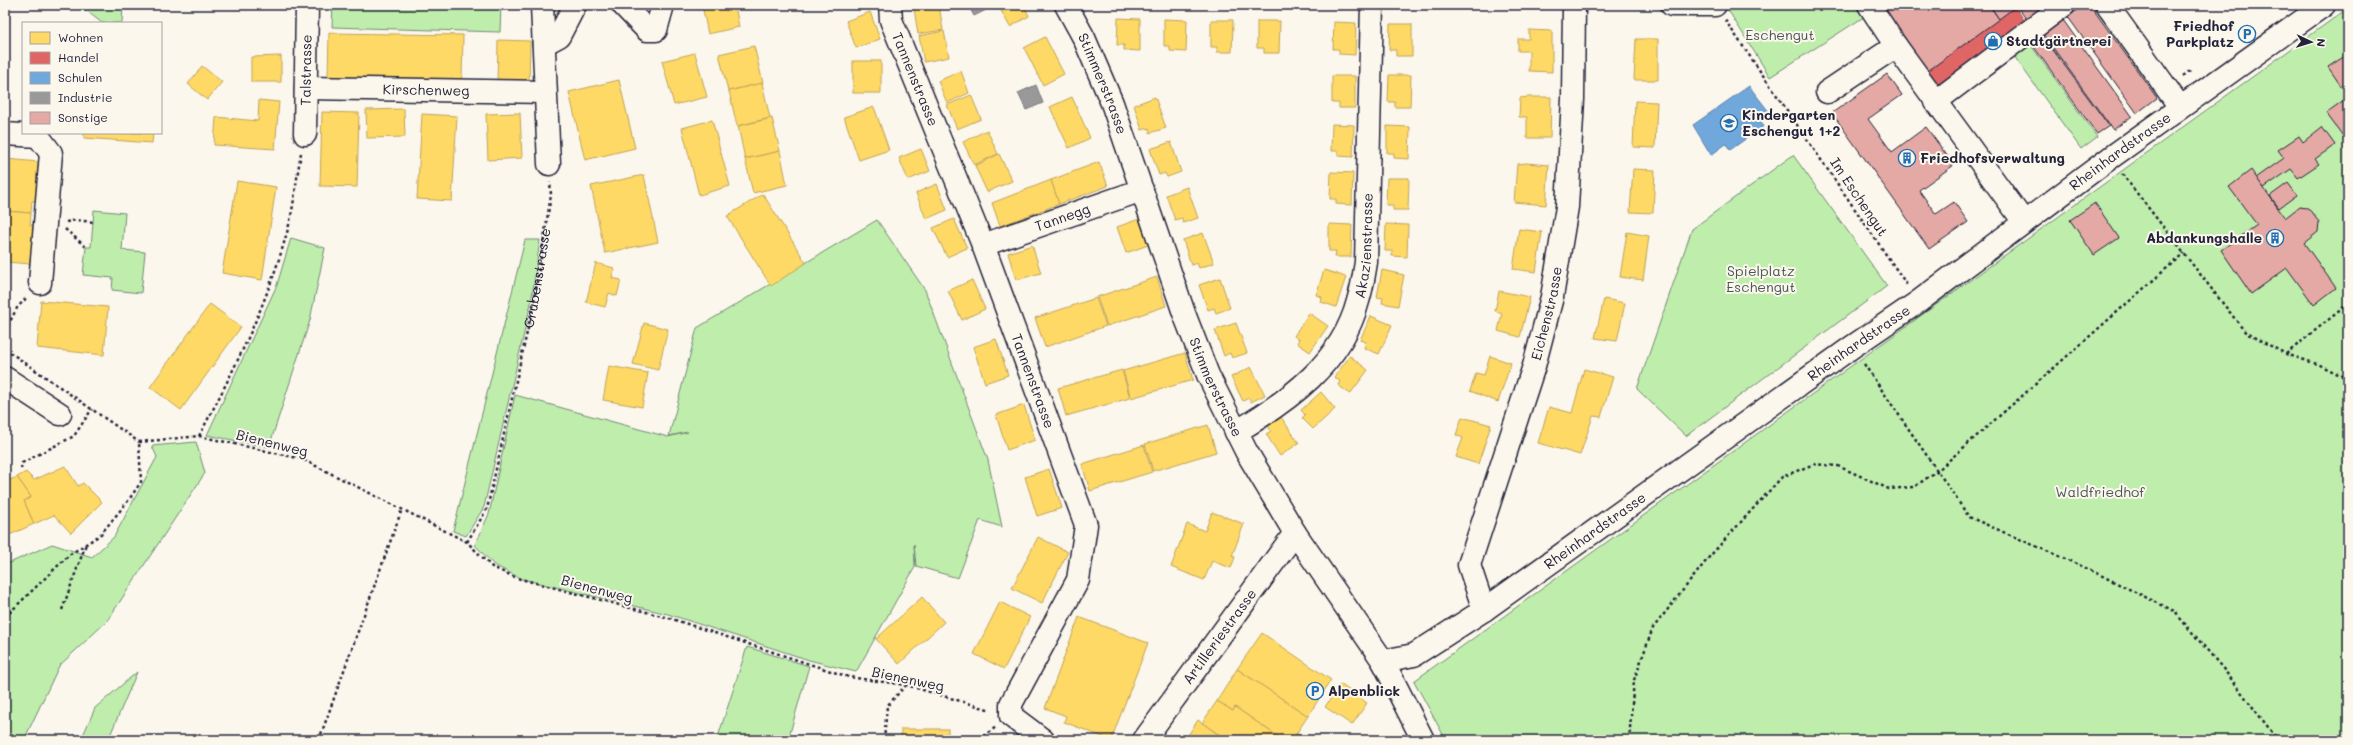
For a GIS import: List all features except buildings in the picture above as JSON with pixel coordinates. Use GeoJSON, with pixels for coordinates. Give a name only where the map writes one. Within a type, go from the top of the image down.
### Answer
{"type":"FeatureCollection","features":[{"type":"Feature","properties":{"kind":"street","name":"Talstrasse"},"geometry":{"type":"LineString","coordinates":[[305,134],[307,5]]}},
{"type":"Feature","properties":{"kind":"street"},"geometry":{"type":"LineString","coordinates":[[542,5],[549,164]]}},
{"type":"Feature","properties":{"kind":"street"},"geometry":{"type":"LineString","coordinates":[[544,44],[559,36],[575,5]]}},
{"type":"Feature","properties":{"kind":"street"},"geometry":{"type":"LineString","coordinates":[[623,5],[647,30],[656,30],[663,5]]}},
{"type":"Feature","properties":{"kind":"street","name":"Tannenstrasse"},"geometry":{"type":"LineString","coordinates":[[890,5],[891,20],[983,245],[1086,525],[1078,580],[1011,704],[1011,716]]}},
{"type":"Feature","properties":{"kind":"street","name":"Stimmerstrasse"},"geometry":{"type":"LineString","coordinates":[[1066,5],[1084,38],[1112,103],[1185,316],[1208,375],[1236,432],[1295,533],[1383,661],[1423,740]]}},
{"type":"Feature","properties":{"kind":"street","name":"Akazienstrasse"},"geometry":{"type":"LineString","coordinates":[[1236,432],[1272,410],[1317,373],[1342,340],[1358,302],[1366,262],[1372,5]]}},
{"type":"Feature","properties":{"kind":"street","name":"Eichenstrasse"},"geometry":{"type":"LineString","coordinates":[[1484,610],[1469,564],[1534,366],[1552,297],[1567,207],[1572,99],[1574,5]]}},
{"type":"Feature","properties":{"kind":"street"},"geometry":{"type":"LineString","coordinates":[[1672,5],[1715,5]]}},
{"type":"Feature","properties":{"kind":"street"},"geometry":{"type":"LineString","coordinates":[[1869,5],[1935,102],[2024,222]]}},
{"type":"Feature","properties":{"kind":"street"},"geometry":{"type":"LineString","coordinates":[[1935,102],[2064,5]]}},
{"type":"Feature","properties":{"kind":"street"},"geometry":{"type":"LineString","coordinates":[[2107,5],[2180,107]]}},
{"type":"Feature","properties":{"kind":"street","name":"Rheinhardstrasse"},"geometry":{"type":"LineString","coordinates":[[1383,661],[1414,655],[1484,610],[1852,347],[1918,302],[2110,158],[2324,5]]}},
{"type":"Feature","properties":{"kind":"street"},"geometry":{"type":"LineString","coordinates":[[1827,92],[1896,46]]}},
{"type":"Feature","properties":{"kind":"street","name":"Kirschenweg"},"geometry":{"type":"LineString","coordinates":[[306,88],[545,92]]}},
{"type":"Feature","properties":{"kind":"street"},"geometry":{"type":"LineString","coordinates":[[5,134],[38,136],[51,153],[40,283]]}},
{"type":"Feature","properties":{"kind":"street","name":"Tannegg"},"geometry":{"type":"LineString","coordinates":[[983,245],[1142,190]]}},
{"type":"Feature","properties":{"kind":"street"},"geometry":{"type":"LineString","coordinates":[[5,378],[60,414]]}},
{"type":"Feature","properties":{"kind":"street","name":"Artilleriestrasse"},"geometry":{"type":"LineString","coordinates":[[1144,740],[1295,533]]}},
{"type":"Feature","properties":{"kind":"street"},"geometry":{"type":"LineString","coordinates":[[1011,716],[1043,740]]}},
{"type":"Feature","properties":{"kind":"path","name":"Im Eschengut"},"geometry":{"type":"LineString","coordinates":[[1715,5],[1918,302]]}},
{"type":"Feature","properties":{"kind":"path"},"geometry":{"type":"LineString","coordinates":[[199,436],[238,362],[265,300],[286,235],[305,134]]}},
{"type":"Feature","properties":{"kind":"path"},"geometry":{"type":"LineString","coordinates":[[2110,158],[2246,333],[2286,354],[2320,365],[2348,379]]}},
{"type":"Feature","properties":{"kind":"path","name":"Grubenstrasse"},"geometry":{"type":"LineString","coordinates":[[467,542],[487,509],[534,306],[551,195],[549,164]]}},
{"type":"Feature","properties":{"kind":"path"},"geometry":{"type":"LineString","coordinates":[[60,224],[76,220],[93,222]]}},
{"type":"Feature","properties":{"kind":"path"},"geometry":{"type":"LineString","coordinates":[[1629,740],[1634,680],[1652,628],[1710,556],[1782,478],[1814,464],[1838,466],[1889,489],[1914,487],[1937,471],[2184,253]]}},
{"type":"Feature","properties":{"kind":"path"},"geometry":{"type":"LineString","coordinates":[[5,331],[17,308],[40,283]]}},
{"type":"Feature","properties":{"kind":"path"},"geometry":{"type":"LineString","coordinates":[[2286,354],[2348,304]]}},
{"type":"Feature","properties":{"kind":"path"},"geometry":{"type":"LineString","coordinates":[[1852,347],[1969,517],[2088,569],[2174,611],[2225,671],[2278,740]]}},
{"type":"Feature","properties":{"kind":"path"},"geometry":{"type":"LineString","coordinates":[[21,469],[22,464],[78,433],[92,409]]}},
{"type":"Feature","properties":{"kind":"path","name":"Bienenweg"},"geometry":{"type":"LineString","coordinates":[[86,544],[100,535],[128,501],[141,482],[139,442],[199,436],[302,459],[467,542],[492,567],[517,578],[669,618],[849,677],[906,686],[1011,716]]}},
{"type":"Feature","properties":{"kind":"path"},"geometry":{"type":"LineString","coordinates":[[319,740],[402,509]]}},
{"type":"Feature","properties":{"kind":"path"},"geometry":{"type":"LineString","coordinates":[[62,610],[86,544]]}},
{"type":"Feature","properties":{"kind":"path"},"geometry":{"type":"LineString","coordinates":[[5,617],[69,555],[86,544]]}},
{"type":"Feature","properties":{"kind":"path"},"geometry":{"type":"LineString","coordinates":[[884,740],[887,706],[906,686]]}},
{"type":"Feature","properties":{"kind":"green space"},"geometry":{"type":"Polygon","coordinates":[[[79,5],[123,5],[122,22],[101,22],[79,5]]]}},
{"type":"Feature","properties":{"kind":"green space"},"geometry":{"type":"Polygon","coordinates":[[[333,5],[501,5],[500,32],[332,27],[333,5]]]}},
{"type":"Feature","properties":{"kind":"green space","name":"Eschengut"},"geometry":{"type":"Polygon","coordinates":[[[1725,5],[1861,5],[1867,15],[1770,77],[1725,5]]]}},
{"type":"Feature","properties":{"kind":"green space"},"geometry":{"type":"Polygon","coordinates":[[[2092,5],[2101,5],[2163,93],[2158,97],[2092,5]]]}},
{"type":"Feature","properties":{"kind":"green space","name":"Waldfriedhof"},"geometry":{"type":"Polygon","coordinates":[[[2348,8],[2348,740],[1446,740],[1414,681],[2348,8]]]}},
{"type":"Feature","properties":{"kind":"green space"},"geometry":{"type":"Polygon","coordinates":[[[2030,44],[2097,137],[2081,149],[2014,56],[2030,44]]]}},
{"type":"Feature","properties":{"kind":"green space","name":"Spielplatz Eschengut"},"geometry":{"type":"Polygon","coordinates":[[[1793,155],[1887,286],[1686,436],[1637,389],[1692,229],[1793,155]]]}},
{"type":"Feature","properties":{"kind":"green space"},"geometry":{"type":"Polygon","coordinates":[[[94,210],[125,213],[122,250],[145,252],[141,293],[112,290],[113,278],[83,275],[86,247],[91,247],[94,210]]]}},
{"type":"Feature","properties":{"kind":"green space"},"geometry":{"type":"Polygon","coordinates":[[[877,220],[925,290],[988,460],[1002,527],[980,520],[958,578],[916,566],[914,544],[915,567],[856,672],[809,660],[668,614],[522,579],[494,565],[475,545],[489,514],[515,395],[668,437],[688,432],[669,436],[697,328],[877,220]]]}},
{"type":"Feature","properties":{"kind":"green space"},"geometry":{"type":"Polygon","coordinates":[[[291,238],[325,248],[310,320],[269,447],[207,435],[277,285],[291,238]]]}},
{"type":"Feature","properties":{"kind":"green space"},"geometry":{"type":"Polygon","coordinates":[[[525,240],[540,240],[531,303],[484,507],[466,536],[453,531],[525,240]]]}},
{"type":"Feature","properties":{"kind":"green space"},"geometry":{"type":"Polygon","coordinates":[[[196,442],[205,473],[107,621],[59,666],[24,740],[5,740],[5,565],[52,544],[92,557],[114,537],[157,457],[152,446],[196,442]]]}},
{"type":"Feature","properties":{"kind":"green space"},"geometry":{"type":"Polygon","coordinates":[[[747,647],[809,666],[788,740],[717,740],[747,647]]]}},
{"type":"Feature","properties":{"kind":"green space"},"geometry":{"type":"Polygon","coordinates":[[[137,672],[108,740],[81,740],[95,708],[137,672]]]}},
{"type":"Feature","properties":{"kind":"place","name":"Friedhof Parkplatz"},"geometry":{"type":"Point","coordinates":[2247,34]}},
{"type":"Feature","properties":{"kind":"place","name":"Stadtgärtnerei"},"geometry":{"type":"Point","coordinates":[1993,41]}},
{"type":"Feature","properties":{"kind":"place","name":"Kindergarten Eschengut 1+2"},"geometry":{"type":"Point","coordinates":[1729,123]}},
{"type":"Feature","properties":{"kind":"place","name":"Friedhofsverwaltung"},"geometry":{"type":"Point","coordinates":[1907,158]}},
{"type":"Feature","properties":{"kind":"place","name":"Abdankungshalle"},"geometry":{"type":"Point","coordinates":[2275,238]}},
{"type":"Feature","properties":{"kind":"place","name":"Alpenblick"},"geometry":{"type":"Point","coordinates":[1315,691]}}]}
